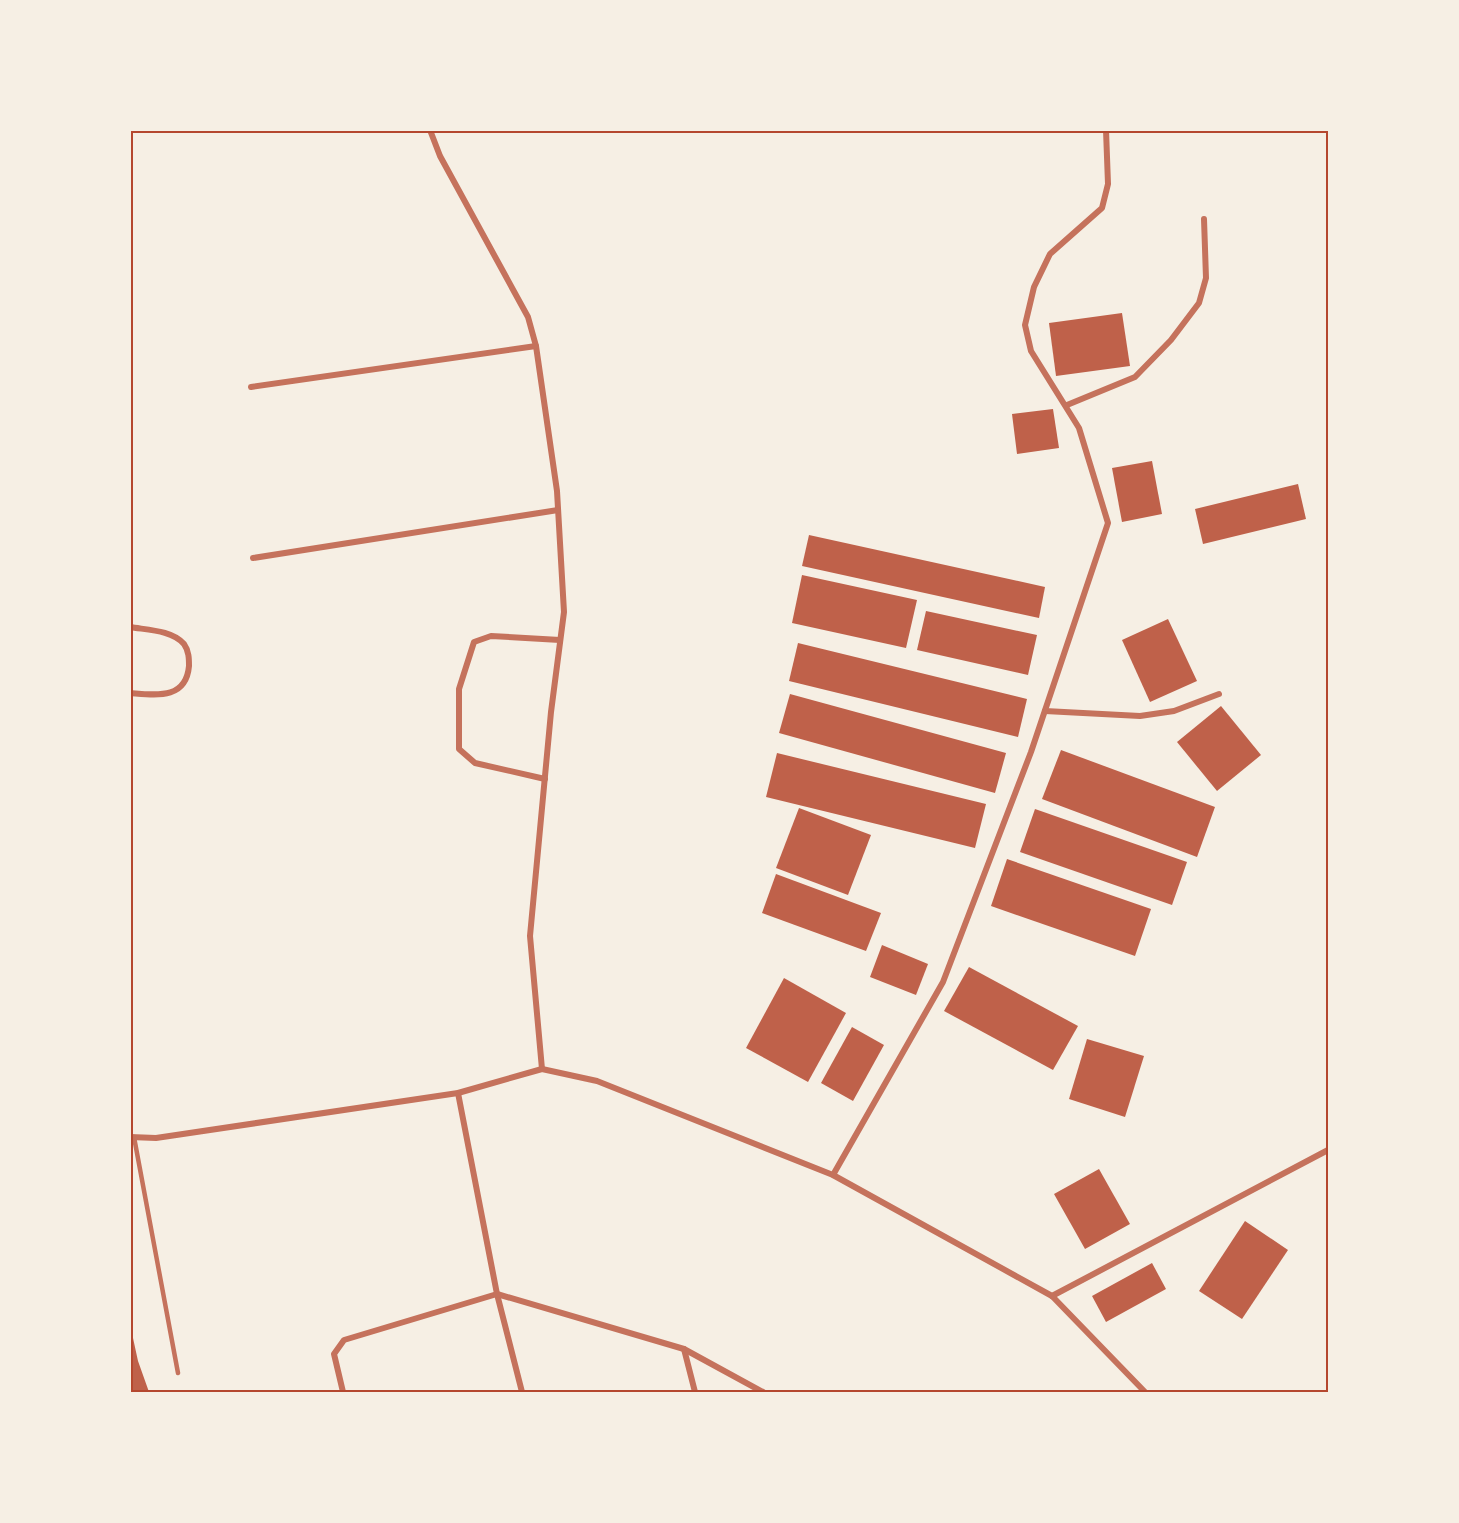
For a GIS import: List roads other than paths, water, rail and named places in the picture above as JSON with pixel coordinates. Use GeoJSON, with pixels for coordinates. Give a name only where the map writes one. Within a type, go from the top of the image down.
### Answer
{"type":"FeatureCollection","features":[{"type":"Feature","properties":{"kind":"street"},"geometry":{"type":"LineString","coordinates":[[430,130],[440,156],[528,317],[536,346],[557,491],[564,612],[530,936],[542,1069]]}},
{"type":"Feature","properties":{"kind":"street"},"geometry":{"type":"LineString","coordinates":[[834,1175],[943,982],[1045,711],[1108,523],[1079,428],[1067,405],[1031,351],[1024,325],[1034,288],[1050,254],[1102,208],[1107,184],[1106,130]]}},
{"type":"Feature","properties":{"kind":"street"},"geometry":{"type":"LineString","coordinates":[[1067,405],[1135,377],[1172,340],[1199,303],[1206,278],[1204,219]]}},
{"type":"Feature","properties":{"kind":"street"},"geometry":{"type":"LineString","coordinates":[[250,387],[536,346]]}},
{"type":"Feature","properties":{"kind":"street"},"geometry":{"type":"LineString","coordinates":[[253,558],[558,510]]}},
{"type":"Feature","properties":{"kind":"street"},"geometry":{"type":"LineString","coordinates":[[130,627],[167,633],[183,644],[189,656],[184,685],[177,691],[162,696],[130,693]]}},
{"type":"Feature","properties":{"kind":"street"},"geometry":{"type":"LineString","coordinates":[[545,779],[475,763],[459,749],[459,689],[474,642],[491,636],[560,640]]}},
{"type":"Feature","properties":{"kind":"street"},"geometry":{"type":"LineString","coordinates":[[1045,711],[1140,716],[1174,711],[1219,694]]}},
{"type":"Feature","properties":{"kind":"street"},"geometry":{"type":"LineString","coordinates":[[132,1137],[156,1138],[458,1093],[542,1069],[597,1081],[834,1175],[1052,1296],[1145,1392]]}},
{"type":"Feature","properties":{"kind":"street"},"geometry":{"type":"LineString","coordinates":[[458,1093],[497,1294],[522,1392]]}},
{"type":"Feature","properties":{"kind":"street"},"geometry":{"type":"LineString","coordinates":[[1052,1296],[1329,1150]]}},
{"type":"Feature","properties":{"kind":"street"},"geometry":{"type":"LineString","coordinates":[[343,1392],[334,1354],[344,1340],[497,1294],[684,1349],[764,1392]]}},
{"type":"Feature","properties":{"kind":"street"},"geometry":{"type":"LineString","coordinates":[[684,1349],[695,1392]]}},
{"type":"Feature","properties":{"kind":"lane"},"geometry":{"type":"LineString","coordinates":[[132,1137],[178,1373]]}}]}
